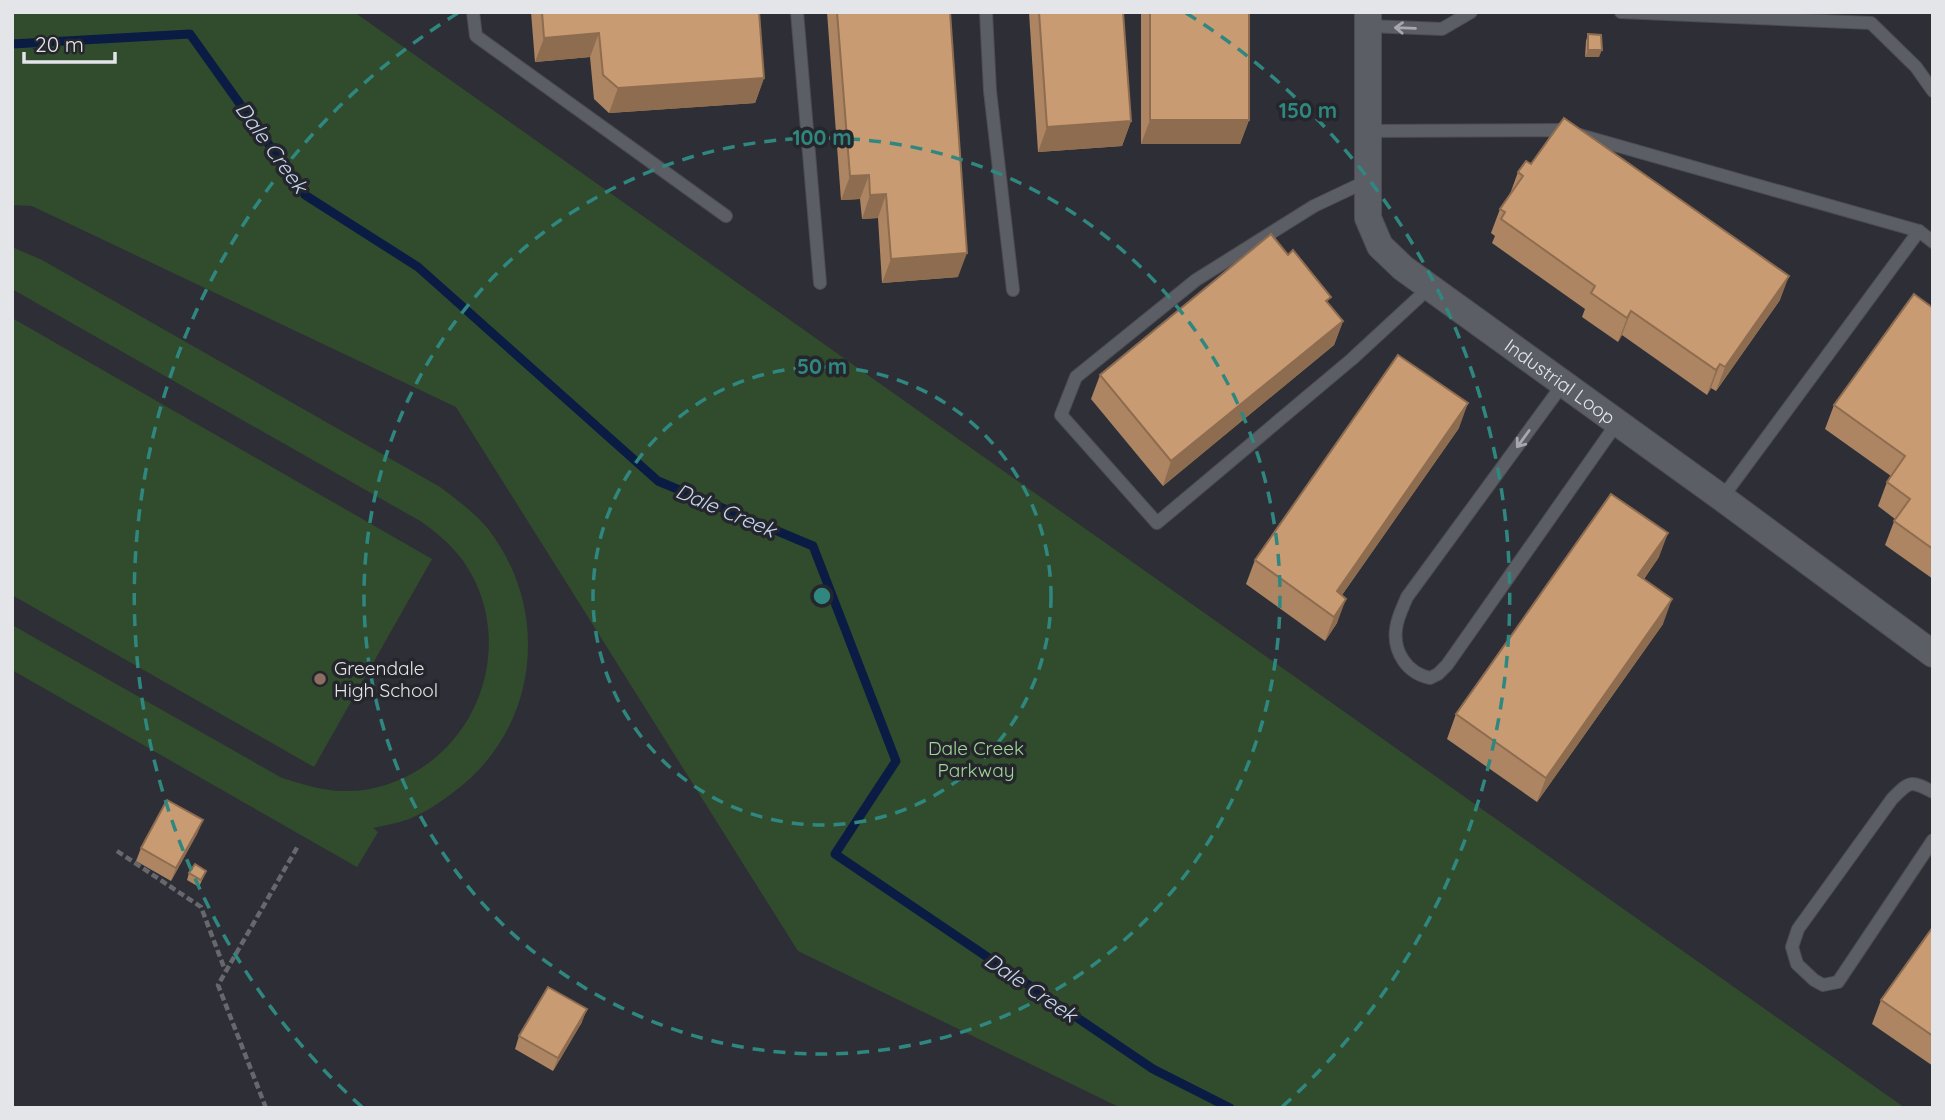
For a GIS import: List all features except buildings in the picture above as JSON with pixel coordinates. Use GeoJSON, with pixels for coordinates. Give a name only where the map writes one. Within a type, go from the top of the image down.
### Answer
{"type":"FeatureCollection","features":[{"type":"Feature","properties":{"kind":"street","name":"Industrial Loop"},"geometry":{"type":"LineString","coordinates":[[1368,19],[1368,218],[1380,246],[1403,268],[1933,654]]}},
{"type":"Feature","properties":{"kind":"lane"},"geometry":{"type":"LineString","coordinates":[[473,12],[476,36],[726,216]]}},
{"type":"Feature","properties":{"kind":"lane"},"geometry":{"type":"LineString","coordinates":[[797,12],[820,284]]}},
{"type":"Feature","properties":{"kind":"lane"},"geometry":{"type":"LineString","coordinates":[[986,12],[990,92],[1013,290]]}},
{"type":"Feature","properties":{"kind":"lane"},"geometry":{"type":"LineString","coordinates":[[1368,19],[1442,29],[1471,12]]}},
{"type":"Feature","properties":{"kind":"lane"},"geometry":{"type":"LineString","coordinates":[[1621,12],[1871,23],[1916,67],[1933,91]]}},
{"type":"Feature","properties":{"kind":"lane"},"geometry":{"type":"LineString","coordinates":[[1369,131],[1562,130],[1919,231],[1933,242]]}},
{"type":"Feature","properties":{"kind":"lane"},"geometry":{"type":"LineString","coordinates":[[1369,179],[1314,206],[1196,280],[1076,377],[1061,415],[1157,523],[1352,359],[1430,287]]}},
{"type":"Feature","properties":{"kind":"lane"},"geometry":{"type":"LineString","coordinates":[[1721,498],[1919,231]]}},
{"type":"Feature","properties":{"kind":"lane"},"geometry":{"type":"LineString","coordinates":[[1563,384],[1407,597],[1396,627],[1395,643],[1402,660],[1412,671],[1430,678],[1447,665],[1617,423]]}},
{"type":"Feature","properties":{"kind":"lane"},"geometry":{"type":"LineString","coordinates":[[1933,792],[1916,783],[1907,784],[1892,799],[1798,929],[1792,947],[1797,964],[1823,985],[1838,982],[1933,840]]}},
{"type":"Feature","properties":{"kind":"path"},"geometry":{"type":"LineString","coordinates":[[266,1108],[218,985],[298,846]]}},
{"type":"Feature","properties":{"kind":"path"},"geometry":{"type":"LineString","coordinates":[[117,851],[201,907],[226,971]]}},
{"type":"Feature","properties":{"kind":"green space","name":"Dale Creek Parkway"},"geometry":{"type":"Polygon","coordinates":[[[12,12],[354,12],[1905,1108],[1121,1108],[798,951],[456,407],[32,206],[12,205],[12,12]]]}},
{"type":"Feature","properties":{"kind":"green space"},"geometry":{"type":"Polygon","coordinates":[[[12,247],[42,260],[440,487],[483,523],[508,561],[522,596],[528,632],[527,668],[519,702],[504,735],[483,765],[444,799],[409,819],[373,828],[378,832],[357,867],[12,670],[12,625],[282,778],[336,791],[354,791],[384,786],[412,774],[444,750],[463,727],[477,701],[486,672],[489,643],[486,613],[477,585],[457,553],[422,522],[12,289],[12,247]]]}},
{"type":"Feature","properties":{"kind":"green space"},"geometry":{"type":"Polygon","coordinates":[[[12,318],[432,559],[314,767],[12,595],[12,318]]]}},
{"type":"Feature","properties":{"kind":"waterway","name":"Dale Creek"},"geometry":{"type":"LineString","coordinates":[[12,44],[190,34],[305,195],[418,267],[658,481],[813,546],[896,761],[835,854],[1153,1069],[1230,1108]]}},
{"type":"Feature","properties":{"kind":"place","name":"Greendale High School"},"geometry":{"type":"Point","coordinates":[320,679]}}]}
